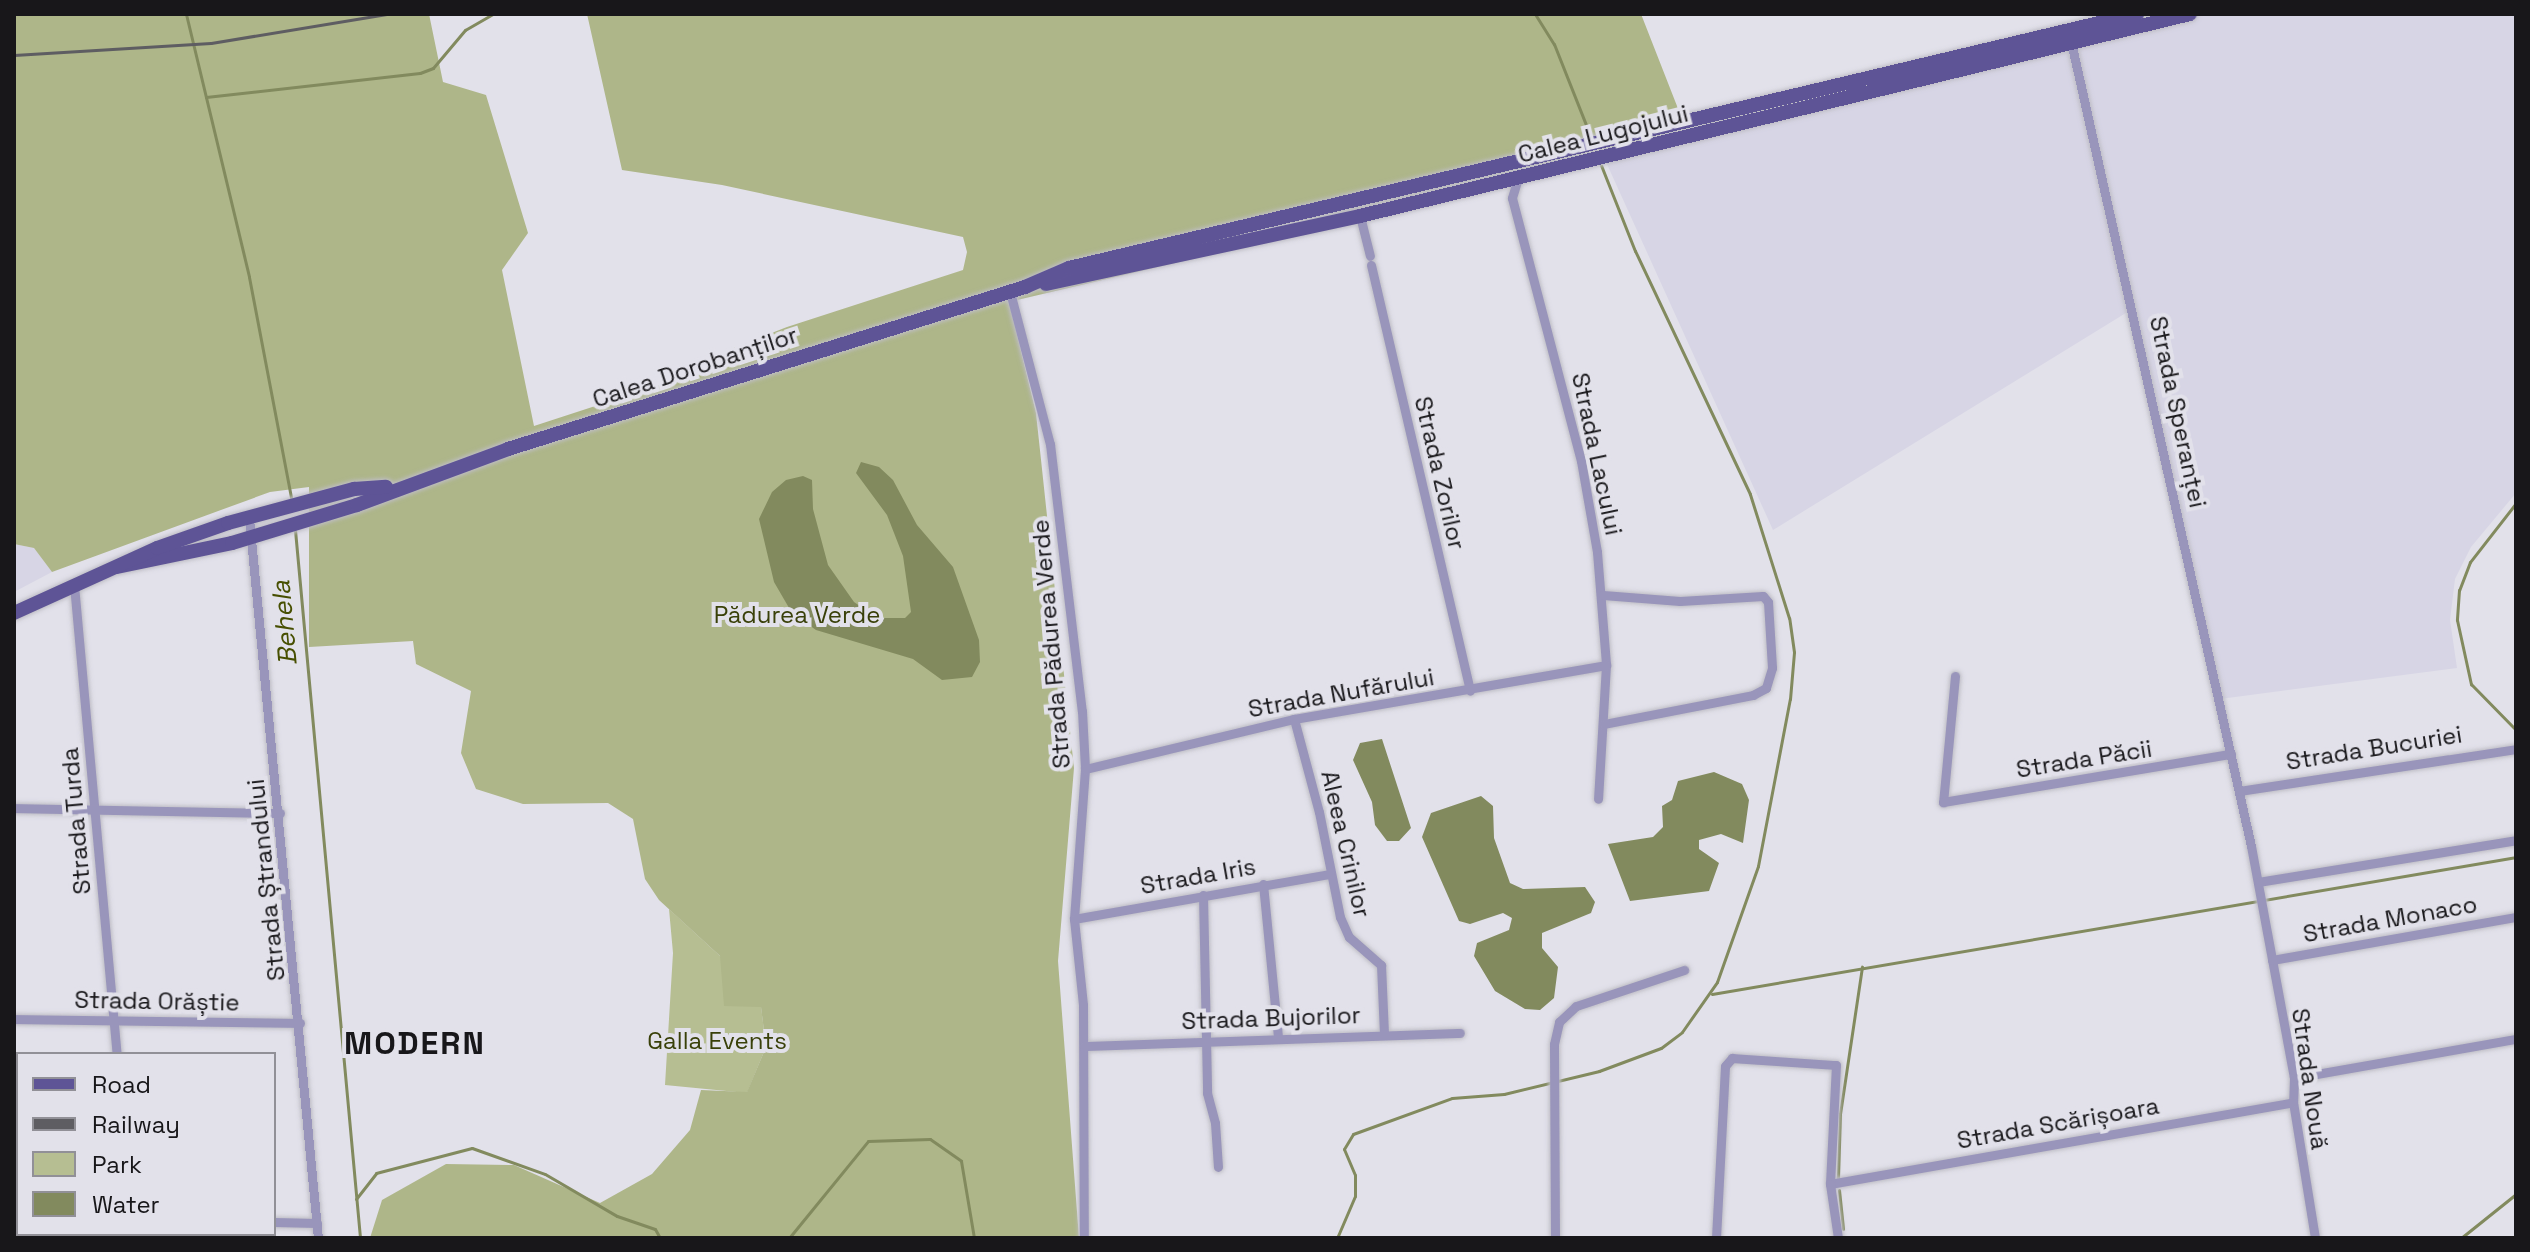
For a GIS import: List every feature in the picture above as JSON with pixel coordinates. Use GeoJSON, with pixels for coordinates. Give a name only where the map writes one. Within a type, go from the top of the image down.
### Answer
{"type":"FeatureCollection","features":[{"type":"Feature","properties":{"kind":"main road","name":"Calea Lugojului"},"geometry":{"type":"LineString","coordinates":[[1010,292],[1069,268],[2137,14]]}},
{"type":"Feature","properties":{"kind":"main road","name":"Calea Lugojului"},"geometry":{"type":"LineString","coordinates":[[1025,287],[1360,216],[2190,14]]}},
{"type":"Feature","properties":{"kind":"main road","name":"Calea Dorobanților"},"geometry":{"type":"LineString","coordinates":[[117,567],[286,526],[394,487],[1010,292]]}},
{"type":"Feature","properties":{"kind":"main road","name":"Calea Dorobanților"},"geometry":{"type":"LineString","coordinates":[[14,613],[157,548],[354,489],[394,487]]}},
{"type":"Feature","properties":{"kind":"street","name":"Strada Speranței"},"geometry":{"type":"LineString","coordinates":[[2071,42],[2258,882]]}},
{"type":"Feature","properties":{"kind":"street"},"geometry":{"type":"LineString","coordinates":[[1494,184],[1512,198],[1518,178]]}},
{"type":"Feature","properties":{"kind":"street","name":"Strada Lacului"},"geometry":{"type":"LineString","coordinates":[[1512,198],[1581,461],[1603,595],[1606,665],[1598,799]]}},
{"type":"Feature","properties":{"kind":"street","name":"Strada Zorilor"},"geometry":{"type":"LineString","coordinates":[[1360,216],[1470,691]]}},
{"type":"Feature","properties":{"kind":"street","name":"Strada Pădurea Verde"},"geometry":{"type":"LineString","coordinates":[[1010,292],[1053,465],[1078,665],[1085,769],[1074,919],[1084,1046],[1084,1238]]}},
{"type":"Feature","properties":{"kind":"street","name":"Strada Ștrandului"},"geometry":{"type":"LineString","coordinates":[[249,518],[254,610],[280,813],[318,1238]]}},
{"type":"Feature","properties":{"kind":"street","name":"Strada Turda"},"geometry":{"type":"LineString","coordinates":[[74,585],[117,1052]]}},
{"type":"Feature","properties":{"kind":"street"},"geometry":{"type":"LineString","coordinates":[[1603,595],[1680,601],[1763,596],[1768,602],[1772,668],[1766,688],[1753,695],[1604,724]]}},
{"type":"Feature","properties":{"kind":"street","name":"Strada Nufărului"},"geometry":{"type":"LineString","coordinates":[[1085,769],[1294,719],[1470,691],[1606,665]]}},
{"type":"Feature","properties":{"kind":"street","name":"Strada Păcii"},"geometry":{"type":"LineString","coordinates":[[1955,676],[1943,802],[2231,754]]}},
{"type":"Feature","properties":{"kind":"street","name":"Aleea Crinilor"},"geometry":{"type":"LineString","coordinates":[[1294,719],[1316,797],[1330,874],[1347,934],[1381,965],[1384,1033]]}},
{"type":"Feature","properties":{"kind":"street","name":"Strada Bucuriei"},"geometry":{"type":"LineString","coordinates":[[2239,791],[2516,749]]}},
{"type":"Feature","properties":{"kind":"street"},"geometry":{"type":"LineString","coordinates":[[14,808],[280,813]]}},
{"type":"Feature","properties":{"kind":"street"},"geometry":{"type":"LineString","coordinates":[[2258,882],[2516,840]]}},
{"type":"Feature","properties":{"kind":"street","name":"Strada Iris"},"geometry":{"type":"LineString","coordinates":[[1074,919],[1330,874]]}},
{"type":"Feature","properties":{"kind":"street","name":"Strada Nouă"},"geometry":{"type":"LineString","coordinates":[[2258,882],[2294,1078],[2293,1102],[2315,1238]]}},
{"type":"Feature","properties":{"kind":"street"},"geometry":{"type":"LineString","coordinates":[[1263,884],[1278,1037]]}},
{"type":"Feature","properties":{"kind":"street"},"geometry":{"type":"LineString","coordinates":[[1203,895],[1206,1040],[1218,1167]]}},
{"type":"Feature","properties":{"kind":"street","name":"Strada Monaco"},"geometry":{"type":"LineString","coordinates":[[2272,960],[2516,917]]}},
{"type":"Feature","properties":{"kind":"street"},"geometry":{"type":"LineString","coordinates":[[1555,1238],[1556,1029],[1569,1010],[1684,970]]}},
{"type":"Feature","properties":{"kind":"street","name":"Strada Orăștie"},"geometry":{"type":"LineString","coordinates":[[14,1019],[300,1023]]}},
{"type":"Feature","properties":{"kind":"street","name":"Strada Bujorilor"},"geometry":{"type":"LineString","coordinates":[[1084,1046],[1384,1033],[1460,1033]]}},
{"type":"Feature","properties":{"kind":"street"},"geometry":{"type":"LineString","coordinates":[[2294,1078],[2516,1039]]}},
{"type":"Feature","properties":{"kind":"street"},"geometry":{"type":"LineString","coordinates":[[1716,1238],[1728,1058],[1836,1065],[1830,1184],[1838,1238]]}},
{"type":"Feature","properties":{"kind":"street","name":"Strada Scărișoara"},"geometry":{"type":"LineString","coordinates":[[1830,1184],[2293,1102]]}},
{"type":"Feature","properties":{"kind":"street"},"geometry":{"type":"LineString","coordinates":[[276,1222],[317,1223]]}},
{"type":"Feature","properties":{"kind":"shaded area"},"geometry":{"type":"Polygon","coordinates":[[[2166,14],[2516,14],[2516,493],[2471,547],[2455,579],[2450,620],[2457,668],[2220,699],[2134,308],[1773,530],[1606,162],[1686,129],[2166,14]]]}},
{"type":"Feature","properties":{"kind":"shaded area"},"geometry":{"type":"Polygon","coordinates":[[[14,544],[34,548],[52,572],[14,592],[14,544]]]}},
{"type":"Feature","properties":{"kind":"green space","name":"Pădurea Verde"},"geometry":{"type":"Polygon","coordinates":[[[14,14],[429,14],[443,82],[486,95],[528,233],[502,270],[534,426],[721,365],[731,349],[787,327],[963,270],[967,252],[963,237],[722,185],[622,170],[587,14],[1641,14],[1686,129],[1606,162],[1009,302],[1036,413],[1074,768],[1058,961],[1079,1238],[370,1238],[382,1200],[446,1164],[514,1165],[600,1203],[652,1174],[690,1130],[701,1090],[747,1092],[766,1047],[761,1007],[724,1006],[720,956],[659,900],[645,879],[633,819],[608,803],[523,804],[476,789],[461,753],[471,691],[416,664],[413,641],[309,647],[309,487],[270,492],[52,572],[34,548],[14,544],[14,14]]]}},
{"type":"Feature","properties":{"kind":"green space","name":"Galla Events"},"geometry":{"type":"Polygon","coordinates":[[[669,909],[720,956],[761,1006],[766,1047],[747,1093],[665,1085],[673,953],[669,909]]]}},
{"type":"Feature","properties":{"kind":"water"},"geometry":{"type":"Polygon","coordinates":[[[861,462],[879,467],[893,480],[917,525],[953,567],[979,640],[980,662],[972,677],[942,680],[913,659],[816,630],[792,613],[774,582],[759,519],[772,492],[786,480],[803,476],[812,480],[813,509],[828,565],[854,602],[877,618],[905,618],[911,612],[903,556],[887,515],[856,473],[861,462]]]}},
{"type":"Feature","properties":{"kind":"water"},"geometry":{"type":"Polygon","coordinates":[[[1382,739],[1411,828],[1399,841],[1387,841],[1375,825],[1372,802],[1353,760],[1360,743],[1382,739]]]}},
{"type":"Feature","properties":{"kind":"water"},"geometry":{"type":"Polygon","coordinates":[[[1714,772],[1742,784],[1749,800],[1743,843],[1721,834],[1699,840],[1699,849],[1719,863],[1709,891],[1630,901],[1608,844],[1653,837],[1663,827],[1662,806],[1672,800],[1678,781],[1714,772]]]}},
{"type":"Feature","properties":{"kind":"water"},"geometry":{"type":"Polygon","coordinates":[[[1481,796],[1493,806],[1494,838],[1510,883],[1523,889],[1585,887],[1595,902],[1591,913],[1542,933],[1542,948],[1558,967],[1554,998],[1540,1010],[1525,1009],[1495,991],[1474,956],[1477,943],[1509,930],[1512,918],[1503,913],[1470,924],[1459,921],[1422,837],[1431,813],[1481,796]]]}},
{"type":"Feature","properties":{"kind":"waterway","name":"Behela"},"geometry":{"type":"LineString","coordinates":[[186,14],[249,277],[292,502]]}},
{"type":"Feature","properties":{"kind":"waterway"},"geometry":{"type":"LineString","coordinates":[[206,97],[420,73],[433,68],[465,30],[493,14]]}},
{"type":"Feature","properties":{"kind":"waterway"},"geometry":{"type":"LineString","coordinates":[[1535,14],[1554,44],[1590,135]]}},
{"type":"Feature","properties":{"kind":"waterway"},"geometry":{"type":"LineString","coordinates":[[1337,1238],[1355,1196],[1355,1175],[1344,1149],[1353,1134],[1452,1098],[1504,1094],[1599,1071],[1661,1048],[1682,1032],[1717,982],[1758,866],[1790,699],[1794,652],[1789,618],[1750,494],[1635,251],[1601,165]]}},
{"type":"Feature","properties":{"kind":"waterway"},"geometry":{"type":"LineString","coordinates":[[2516,503],[2470,562],[2459,590],[2457,620],[2471,684],[2516,730]]}},
{"type":"Feature","properties":{"kind":"waterway","name":"Behela"},"geometry":{"type":"LineString","coordinates":[[295,530],[360,1238]]}},
{"type":"Feature","properties":{"kind":"waterway"},"geometry":{"type":"LineString","coordinates":[[1712,994],[2516,857]]}},
{"type":"Feature","properties":{"kind":"waterway"},"geometry":{"type":"LineString","coordinates":[[1838,1178],[1840,1114],[1862,967]]}},
{"type":"Feature","properties":{"kind":"waterway"},"geometry":{"type":"LineString","coordinates":[[789,1238],[868,1141],[930,1139],[961,1161],[974,1238]]}},
{"type":"Feature","properties":{"kind":"waterway"},"geometry":{"type":"LineString","coordinates":[[356,1199],[376,1173],[472,1148],[545,1174],[617,1216],[655,1229],[660,1238]]}},
{"type":"Feature","properties":{"kind":"waterway"},"geometry":{"type":"LineString","coordinates":[[1839,1190],[1843,1229]]}},
{"type":"Feature","properties":{"kind":"waterway"},"geometry":{"type":"LineString","coordinates":[[2461,1238],[2516,1194]]}},
{"type":"Feature","properties":{"kind":"railway"},"geometry":{"type":"LineString","coordinates":[[14,55],[211,43],[387,14]]}},
{"type":"Feature","properties":{"kind":"district","name":"MODERN"},"geometry":{"type":"Point","coordinates":[415,1043]}}]}
